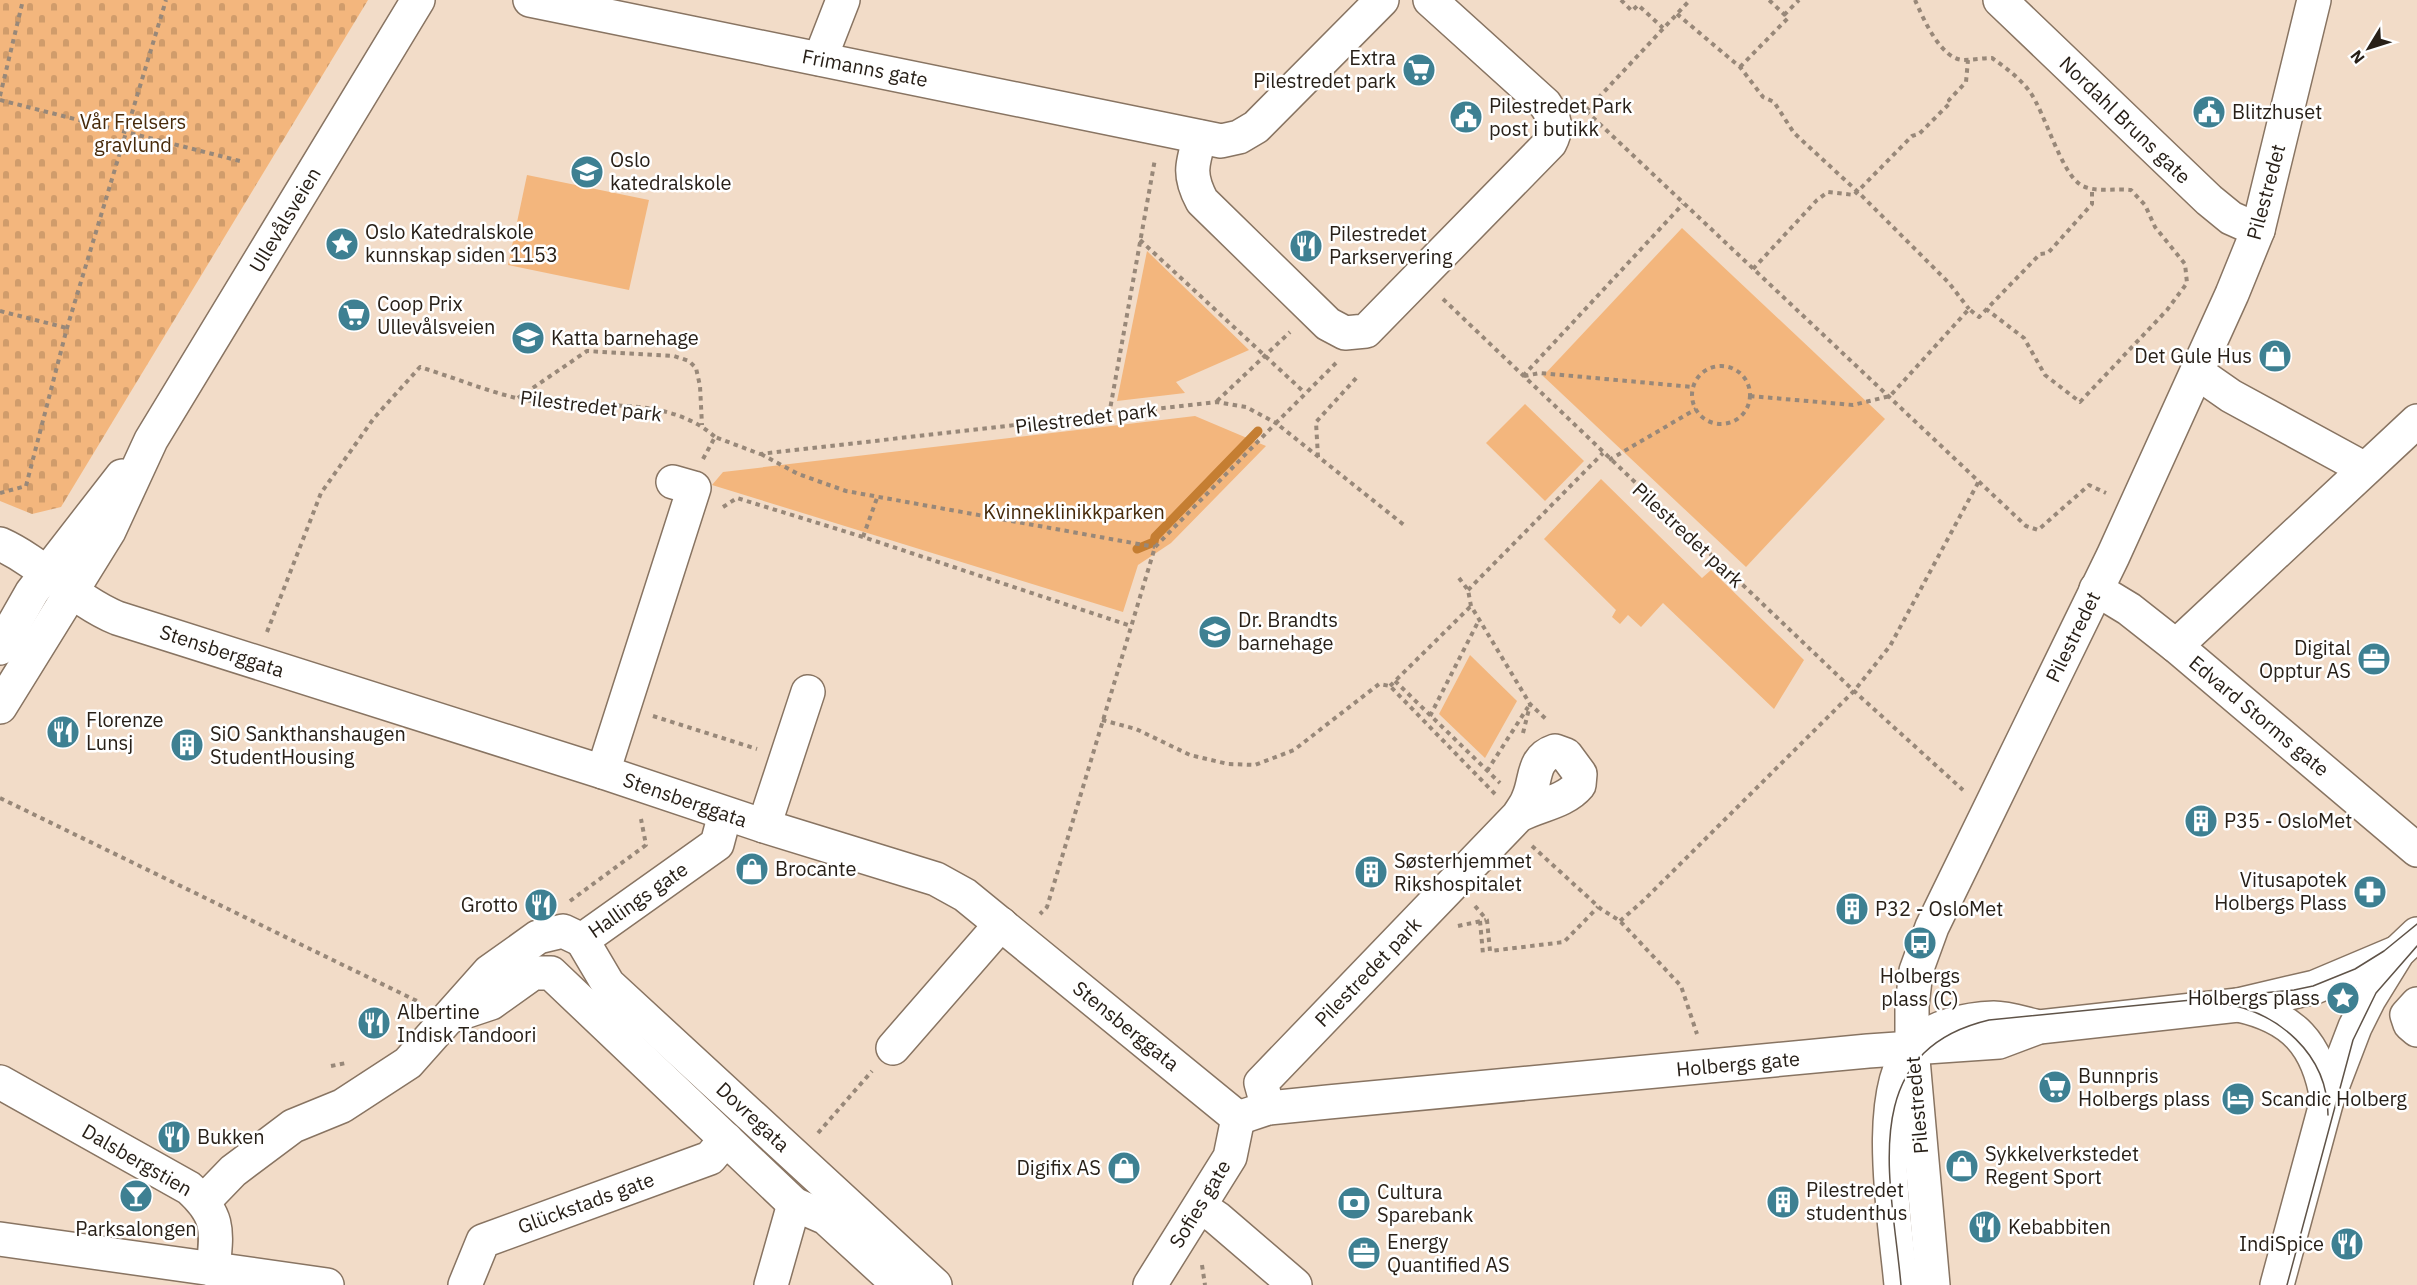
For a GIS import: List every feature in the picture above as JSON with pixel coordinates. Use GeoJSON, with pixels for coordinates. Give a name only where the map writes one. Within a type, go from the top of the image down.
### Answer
{"type":"FeatureCollection","features":[{"type":"Feature","properties":{"kind":"street","name":"Ullevålsveien"},"geometry":{"type":"LineString","coordinates":[[0,707],[87,517],[151,440],[418,0]]}},
{"type":"Feature","properties":{"kind":"street","name":"Frimanns gate"},"geometry":{"type":"LineString","coordinates":[[530,0],[1221,141],[1239,137],[1256,127],[1382,0]]}},
{"type":"Feature","properties":{"kind":"street"},"geometry":{"type":"LineString","coordinates":[[820,59],[843,0]]}},
{"type":"Feature","properties":{"kind":"street"},"geometry":{"type":"LineString","coordinates":[[1200,137],[1191,169],[1195,188],[1202,201],[1328,324],[1354,334],[1366,331],[1376,324],[1550,143],[1556,129],[1545,104],[1430,0]]}},
{"type":"Feature","properties":{"kind":"street","name":"Nordahl Bruns gate"},"geometry":{"type":"LineString","coordinates":[[2000,0],[2209,200],[2231,218],[2258,230]]}},
{"type":"Feature","properties":{"kind":"street","name":"Pilestredet"},"geometry":{"type":"LineString","coordinates":[[1933,1285],[1912,1048],[1912,987],[1932,927],[2198,373],[2258,230],[2314,0]]}},
{"type":"Feature","properties":{"kind":"street"},"geometry":{"type":"LineString","coordinates":[[2198,373],[2231,396],[2366,469]]}},
{"type":"Feature","properties":{"kind":"street"},"geometry":{"type":"LineString","coordinates":[[2176,646],[2417,421]]}},
{"type":"Feature","properties":{"kind":"street"},"geometry":{"type":"LineString","coordinates":[[603,772],[624,705],[683,485]]}},
{"type":"Feature","properties":{"kind":"street","name":"Stensberggata"},"geometry":{"type":"LineString","coordinates":[[8,548],[58,583],[117,618],[603,772],[725,814],[936,879],[964,895],[1001,924],[1238,1118]]}},
{"type":"Feature","properties":{"kind":"street","name":"Ullevålsveien"},"geometry":{"type":"LineString","coordinates":[[0,648],[17,615],[58,583]]}},
{"type":"Feature","properties":{"kind":"street","name":"Edvard Storms gate"},"geometry":{"type":"LineString","coordinates":[[2096,589],[2129,609],[2413,838]]}},
{"type":"Feature","properties":{"kind":"street"},"geometry":{"type":"LineString","coordinates":[[764,826],[808,692]]}},
{"type":"Feature","properties":{"kind":"street","name":"Pilestredet park"},"geometry":{"type":"LineString","coordinates":[[1268,1108],[1261,1083],[1512,803]]}},
{"type":"Feature","properties":{"kind":"street","name":"Hallings gate"},"geometry":{"type":"LineString","coordinates":[[204,1201],[233,1171],[293,1126],[342,1106],[408,1063],[489,972],[538,937],[572,936],[717,844],[725,814]]}},
{"type":"Feature","properties":{"kind":"street"},"geometry":{"type":"LineString","coordinates":[[893,1048],[1001,924]]}},
{"type":"Feature","properties":{"kind":"street","name":"Dovregata"},"geometry":{"type":"LineString","coordinates":[[572,936],[608,984],[936,1285]]}},
{"type":"Feature","properties":{"kind":"street"},"geometry":{"type":"LineString","coordinates":[[2238,1005],[2315,987],[2407,943]]}},
{"type":"Feature","properties":{"kind":"street"},"geometry":{"type":"LineString","coordinates":[[2277,1285],[2327,1100],[2369,999],[2407,943]]}},
{"type":"Feature","properties":{"kind":"street","name":"Dovregata"},"geometry":{"type":"LineString","coordinates":[[449,1016],[491,1003],[532,973],[551,973],[795,1204],[826,1218],[899,1285]]}},
{"type":"Feature","properties":{"kind":"street"},"geometry":{"type":"LineString","coordinates":[[2417,1004],[2407,1015],[2410,1024],[2417,1030]]}},
{"type":"Feature","properties":{"kind":"street"},"geometry":{"type":"LineString","coordinates":[[2238,1005],[2266,1011],[2285,1023],[2306,1043],[2320,1068],[2327,1100]]}},
{"type":"Feature","properties":{"kind":"street","name":"Holbergs gate"},"geometry":{"type":"LineString","coordinates":[[1238,1118],[1268,1108],[1912,1048],[1999,1042],[2039,1027],[2238,1005]]}},
{"type":"Feature","properties":{"kind":"street"},"geometry":{"type":"LineString","coordinates":[[1901,1285],[1889,1134],[1896,1087],[1912,1048]]}},
{"type":"Feature","properties":{"kind":"street","name":"Dalsbergstien"},"geometry":{"type":"LineString","coordinates":[[0,1082],[162,1172],[189,1188],[204,1201],[213,1213],[217,1232],[213,1270]]}},
{"type":"Feature","properties":{"kind":"street","name":"Sofies gate"},"geometry":{"type":"LineString","coordinates":[[1150,1285],[1201,1207],[1230,1157],[1238,1118]]}},
{"type":"Feature","properties":{"kind":"street","name":"Glückstads gate"},"geometry":{"type":"LineString","coordinates":[[465,1285],[483,1240],[710,1158],[726,1139]]}},
{"type":"Feature","properties":{"kind":"street"},"geometry":{"type":"LineString","coordinates":[[771,1285],[795,1204]]}},
{"type":"Feature","properties":{"kind":"street"},"geometry":{"type":"LineString","coordinates":[[1201,1207],[1218,1218],[1294,1285]]}},
{"type":"Feature","properties":{"kind":"street"},"geometry":{"type":"LineString","coordinates":[[0,1239],[327,1285]]}},
{"type":"Feature","properties":{"kind":"path"},"geometry":{"type":"LineString","coordinates":[[23,0],[0,98],[244,162]]}},
{"type":"Feature","properties":{"kind":"path"},"geometry":{"type":"LineString","coordinates":[[0,493],[26,486],[67,328],[166,0]]}},
{"type":"Feature","properties":{"kind":"path"},"geometry":{"type":"LineString","coordinates":[[1622,0],[1632,10],[1638,5],[1664,28]]}},
{"type":"Feature","properties":{"kind":"path"},"geometry":{"type":"LineString","coordinates":[[1690,0],[1586,111],[2026,526],[2038,530],[2089,485],[2112,495]]}},
{"type":"Feature","properties":{"kind":"path"},"geometry":{"type":"LineString","coordinates":[[1740,67],[1788,18],[1768,0]]}},
{"type":"Feature","properties":{"kind":"path"},"geometry":{"type":"LineString","coordinates":[[1784,15],[1799,0]]}},
{"type":"Feature","properties":{"kind":"path"},"geometry":{"type":"LineString","coordinates":[[1915,0],[1927,28],[1950,56],[1962,61],[1992,58],[2010,71],[2030,92],[2080,185],[2092,189],[2131,190],[2145,205],[2155,227],[2185,264],[2187,282],[2167,310],[2080,402],[2045,375],[2024,338],[1986,309]]}},
{"type":"Feature","properties":{"kind":"path"},"geometry":{"type":"LineString","coordinates":[[1677,14],[1740,67],[1763,97],[1774,102],[1794,133],[1858,192],[1949,283],[1969,309],[1979,317],[2040,254],[2048,253],[2073,226],[2091,204],[2092,189]]}},
{"type":"Feature","properties":{"kind":"path"},"geometry":{"type":"LineString","coordinates":[[1753,269],[1817,200],[1828,192],[1854,195],[1912,136],[1919,135],[1951,102],[1949,100],[1966,82],[1968,60]]}},
{"type":"Feature","properties":{"kind":"path"},"geometry":{"type":"LineString","coordinates":[[1109,415],[1161,128]]}},
{"type":"Feature","properties":{"kind":"path"},"geometry":{"type":"LineString","coordinates":[[1523,376],[1683,204]]}},
{"type":"Feature","properties":{"kind":"path"},"geometry":{"type":"LineString","coordinates":[[1140,240],[1305,393]]}},
{"type":"Feature","properties":{"kind":"path","name":"Pilestredet park"},"geometry":{"type":"LineString","coordinates":[[1438,294],[1609,460],[1854,691],[1971,797]]}},
{"type":"Feature","properties":{"kind":"path"},"geometry":{"type":"LineString","coordinates":[[1750,396],[1853,405],[1890,396],[1969,309]]}},
{"type":"Feature","properties":{"kind":"path"},"geometry":{"type":"LineString","coordinates":[[0,311],[67,328]]}},
{"type":"Feature","properties":{"kind":"path"},"geometry":{"type":"LineString","coordinates":[[1217,402],[1294,328]]}},
{"type":"Feature","properties":{"kind":"path"},"geometry":{"type":"LineString","coordinates":[[518,398],[587,351],[674,356],[688,361],[696,368],[702,425]]}},
{"type":"Feature","properties":{"kind":"path"},"geometry":{"type":"LineString","coordinates":[[1047,907],[1155,547],[1340,359]]}},
{"type":"Feature","properties":{"kind":"path"},"geometry":{"type":"LineString","coordinates":[[1724,366],[1735,369],[1743,376],[1750,396],[1743,413],[1728,423],[1710,421],[1696,409],[1693,387],[1705,371],[1724,366]]}},
{"type":"Feature","properties":{"kind":"path","name":"Pilestredet park"},"geometry":{"type":"LineString","coordinates":[[265,636],[321,493],[374,418],[420,367],[518,398],[655,410],[702,425],[715,437],[760,454],[1217,402],[1246,407],[1276,423],[1404,525]]}},
{"type":"Feature","properties":{"kind":"path"},"geometry":{"type":"LineString","coordinates":[[1523,376],[1539,373],[1693,387]]}},
{"type":"Feature","properties":{"kind":"path"},"geometry":{"type":"LineString","coordinates":[[1318,457],[1316,422],[1359,375]]}},
{"type":"Feature","properties":{"kind":"path"},"geometry":{"type":"LineString","coordinates":[[1609,460],[1696,409]]}},
{"type":"Feature","properties":{"kind":"path"},"geometry":{"type":"LineString","coordinates":[[683,485],[703,460],[715,437]]}},
{"type":"Feature","properties":{"kind":"path"},"geometry":{"type":"LineString","coordinates":[[1468,590],[1603,453]]}},
{"type":"Feature","properties":{"kind":"path"},"geometry":{"type":"LineString","coordinates":[[760,454],[798,474],[877,498],[1155,547]]}},
{"type":"Feature","properties":{"kind":"path"},"geometry":{"type":"LineString","coordinates":[[1620,921],[1643,901],[1854,691],[1890,646],[1979,481]]}},
{"type":"Feature","properties":{"kind":"path"},"geometry":{"type":"LineString","coordinates":[[721,508],[737,498],[863,537],[1131,626]]}},
{"type":"Feature","properties":{"kind":"path"},"geometry":{"type":"LineString","coordinates":[[863,537],[877,498]]}},
{"type":"Feature","properties":{"kind":"path"},"geometry":{"type":"LineString","coordinates":[[1459,578],[1468,590],[1471,606],[1530,704],[1487,771]]}},
{"type":"Feature","properties":{"kind":"path"},"geometry":{"type":"LineString","coordinates":[[1390,686],[1471,606]]}},
{"type":"Feature","properties":{"kind":"path"},"geometry":{"type":"LineString","coordinates":[[1431,716],[1479,620]]}},
{"type":"Feature","properties":{"kind":"path"},"geometry":{"type":"LineString","coordinates":[[1395,681],[1487,771],[1512,803],[1530,844],[1598,907],[1620,921],[1681,986],[1700,1044]]}},
{"type":"Feature","properties":{"kind":"path"},"geometry":{"type":"LineString","coordinates":[[1102,720],[1136,729],[1190,755],[1228,764],[1255,765],[1294,750],[1379,684],[1390,686],[1512,803]]}},
{"type":"Feature","properties":{"kind":"path"},"geometry":{"type":"LineString","coordinates":[[624,705],[703,733],[787,758]]}},
{"type":"Feature","properties":{"kind":"path"},"geometry":{"type":"LineString","coordinates":[[0,798],[449,1016]]}},
{"type":"Feature","properties":{"kind":"path"},"geometry":{"type":"LineString","coordinates":[[572,936],[571,900],[646,845],[640,812]]}},
{"type":"Feature","properties":{"kind":"path"},"geometry":{"type":"LineString","coordinates":[[1472,903],[1487,920],[1490,951],[1564,942],[1598,907]]}},
{"type":"Feature","properties":{"kind":"path"},"geometry":{"type":"LineString","coordinates":[[1447,928],[1487,920]]}},
{"type":"Feature","properties":{"kind":"path"},"geometry":{"type":"LineString","coordinates":[[1480,921],[1483,954]]}},
{"type":"Feature","properties":{"kind":"path"},"geometry":{"type":"LineString","coordinates":[[796,1157],[893,1048]]}},
{"type":"Feature","properties":{"kind":"path"},"geometry":{"type":"LineString","coordinates":[[1204,1276],[1205,1285]]}},
{"type":"Feature","properties":{"kind":"green space","name":"Vår Frelsers gravlund"},"geometry":{"type":"Polygon","coordinates":[[[0,0],[368,0],[61,507],[32,514],[0,501],[0,0]]]}},
{"type":"Feature","properties":{"kind":"green space"},"geometry":{"type":"Polygon","coordinates":[[[527,175],[649,200],[629,290],[508,265],[527,175]]]}},
{"type":"Feature","properties":{"kind":"green space"},"geometry":{"type":"Polygon","coordinates":[[[1682,228],[1885,419],[1746,567],[1543,376],[1682,228]]]}},
{"type":"Feature","properties":{"kind":"green space"},"geometry":{"type":"Polygon","coordinates":[[[1147,251],[1249,350],[1176,382],[1185,393],[1117,401],[1147,251]]]}},
{"type":"Feature","properties":{"kind":"green space"},"geometry":{"type":"Polygon","coordinates":[[[1525,404],[1584,461],[1545,501],[1486,443],[1525,404]]]}},
{"type":"Feature","properties":{"kind":"green space","name":"Kvinneklinikkparken"},"geometry":{"type":"Polygon","coordinates":[[[1195,416],[1266,446],[1171,543],[1138,565],[1123,612],[712,485],[723,472],[1195,416]]]}},
{"type":"Feature","properties":{"kind":"green space"},"geometry":{"type":"Polygon","coordinates":[[[1601,479],[1702,578],[1711,570],[1804,660],[1774,709],[1663,603],[1641,627],[1628,615],[1620,624],[1612,617],[1616,610],[1544,539],[1601,479]]]}},
{"type":"Feature","properties":{"kind":"green space"},"geometry":{"type":"Polygon","coordinates":[[[1470,655],[1517,701],[1485,758],[1439,714],[1470,655]]]}},
{"type":"Feature","properties":{"kind":"waterway"},"geometry":{"type":"LineString","coordinates":[[1137,549],[1154,542],[1155,537],[1258,431]]}},
{"type":"Feature","properties":{"kind":"tram line"},"geometry":{"type":"LineString","coordinates":[[1901,1285],[1889,1165],[1891,1126],[1899,1091],[1917,1061],[1946,1036],[1989,1020],[2294,990],[2313,986],[2355,969],[2384,951],[2417,924]]}},
{"type":"Feature","properties":{"kind":"tram line"},"geometry":{"type":"LineString","coordinates":[[2287,1285],[2353,1040],[2376,993],[2417,946]]}},
{"type":"Feature","properties":{"kind":"tram line"},"geometry":{"type":"LineString","coordinates":[[2220,1003],[2261,1015],[2296,1039],[2309,1055],[2319,1073],[2326,1093],[2328,1115]]}},
{"type":"Feature","properties":{"kind":"place","name":"Extra Pilestredet park"},"geometry":{"type":"Point","coordinates":[1419,70]}},
{"type":"Feature","properties":{"kind":"place","name":"Blitzhuset"},"geometry":{"type":"Point","coordinates":[2209,112]}},
{"type":"Feature","properties":{"kind":"place","name":"Pilestredet Park post i butikk"},"geometry":{"type":"Point","coordinates":[1466,117]}},
{"type":"Feature","properties":{"kind":"place","name":"Oslo katedralskole"},"geometry":{"type":"Point","coordinates":[587,172]}},
{"type":"Feature","properties":{"kind":"place","name":"Oslo Katedralskole kunnskap siden 1153"},"geometry":{"type":"Point","coordinates":[342,244]}},
{"type":"Feature","properties":{"kind":"place","name":"Pilestredet Parkservering"},"geometry":{"type":"Point","coordinates":[1306,246]}},
{"type":"Feature","properties":{"kind":"place","name":"Coop Prix Ullevålsveien"},"geometry":{"type":"Point","coordinates":[354,315]}},
{"type":"Feature","properties":{"kind":"place","name":"Katta barnehage"},"geometry":{"type":"Point","coordinates":[528,338]}},
{"type":"Feature","properties":{"kind":"place","name":"Det Gule Hus"},"geometry":{"type":"Point","coordinates":[2275,356]}},
{"type":"Feature","properties":{"kind":"place","name":"Dr. Brandts barnehage"},"geometry":{"type":"Point","coordinates":[1215,632]}},
{"type":"Feature","properties":{"kind":"place","name":"Digital Opptur AS"},"geometry":{"type":"Point","coordinates":[2374,659]}},
{"type":"Feature","properties":{"kind":"place","name":"Florenze Lunsj"},"geometry":{"type":"Point","coordinates":[63,732]}},
{"type":"Feature","properties":{"kind":"place","name":"SiO Sankthanshaugen StudentHousing"},"geometry":{"type":"Point","coordinates":[187,745]}},
{"type":"Feature","properties":{"kind":"place","name":"P35 - OsloMet"},"geometry":{"type":"Point","coordinates":[2201,821]}},
{"type":"Feature","properties":{"kind":"place","name":"Brocante"},"geometry":{"type":"Point","coordinates":[752,869]}},
{"type":"Feature","properties":{"kind":"place","name":"Søsterhjemmet Rikshospitalet"},"geometry":{"type":"Point","coordinates":[1371,872]}},
{"type":"Feature","properties":{"kind":"place","name":"Vitusapotek Holbergs Plass"},"geometry":{"type":"Point","coordinates":[2370,892]}},
{"type":"Feature","properties":{"kind":"place","name":"Grotto"},"geometry":{"type":"Point","coordinates":[541,905]}},
{"type":"Feature","properties":{"kind":"place","name":"P32 - OsloMet"},"geometry":{"type":"Point","coordinates":[1852,909]}},
{"type":"Feature","properties":{"kind":"place","name":"Holbergs plass (C)"},"geometry":{"type":"Point","coordinates":[1920,943]}},
{"type":"Feature","properties":{"kind":"place","name":"Holbergs plass"},"geometry":{"type":"Point","coordinates":[2343,998]}},
{"type":"Feature","properties":{"kind":"place","name":"Albertine Indisk Tandoori"},"geometry":{"type":"Point","coordinates":[374,1023]}},
{"type":"Feature","properties":{"kind":"place","name":"Bunnpris Holbergs plass"},"geometry":{"type":"Point","coordinates":[2055,1087]}},
{"type":"Feature","properties":{"kind":"place","name":"Scandic Holberg"},"geometry":{"type":"Point","coordinates":[2238,1099]}},
{"type":"Feature","properties":{"kind":"place","name":"Bukken"},"geometry":{"type":"Point","coordinates":[174,1137]}},
{"type":"Feature","properties":{"kind":"place","name":"Sykkelverkstedet Regent Sport"},"geometry":{"type":"Point","coordinates":[1962,1166]}},
{"type":"Feature","properties":{"kind":"place","name":"Digifix AS"},"geometry":{"type":"Point","coordinates":[1124,1168]}},
{"type":"Feature","properties":{"kind":"place","name":"Parksalongen"},"geometry":{"type":"Point","coordinates":[136,1196]}},
{"type":"Feature","properties":{"kind":"place","name":"Pilestredet studenthus"},"geometry":{"type":"Point","coordinates":[1783,1202]}},
{"type":"Feature","properties":{"kind":"place","name":"Cultura Sparebank"},"geometry":{"type":"Point","coordinates":[1354,1203]}},
{"type":"Feature","properties":{"kind":"place","name":"Kebabbiten"},"geometry":{"type":"Point","coordinates":[1985,1227]}},
{"type":"Feature","properties":{"kind":"place","name":"IndiSpice"},"geometry":{"type":"Point","coordinates":[2347,1244]}},
{"type":"Feature","properties":{"kind":"place","name":"Energy Quantified AS"},"geometry":{"type":"Point","coordinates":[1364,1253]}}]}
